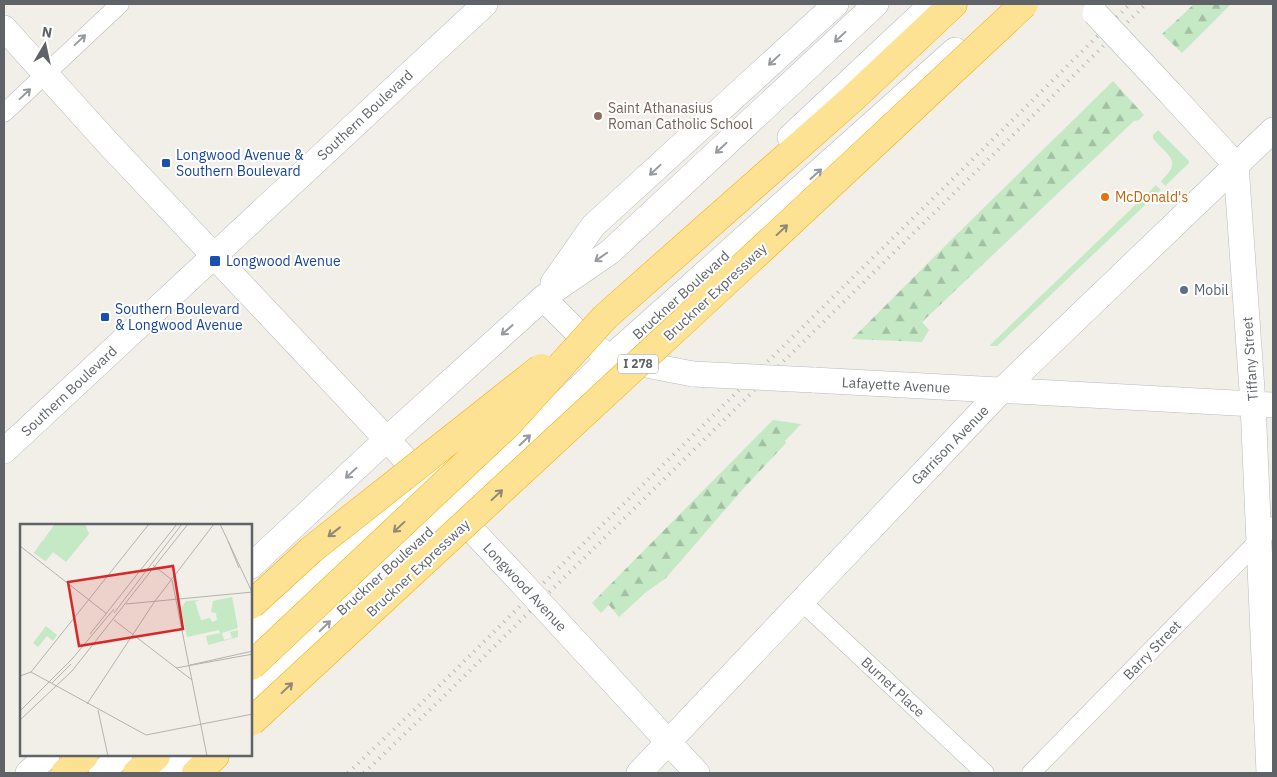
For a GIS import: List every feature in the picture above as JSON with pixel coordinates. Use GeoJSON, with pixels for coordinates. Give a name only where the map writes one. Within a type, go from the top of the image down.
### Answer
{"type":"FeatureCollection","features":[{"type":"Feature","properties":{"kind":"highway"},"geometry":{"type":"LineString","coordinates":[[252,604],[311,550],[605,317],[852,99],[953,4]]}},
{"type":"Feature","properties":{"kind":"highway","name":"Bruckner Expressway"},"geometry":{"type":"LineString","coordinates":[[252,721],[430,558],[1024,4]]}},
{"type":"Feature","properties":{"kind":"highway"},"geometry":{"type":"LineString","coordinates":[[252,665],[508,424],[605,317]]}},
{"type":"Feature","properties":{"kind":"highway"},"geometry":{"type":"LineString","coordinates":[[65,773],[83,757]]}},
{"type":"Feature","properties":{"kind":"highway"},"geometry":{"type":"LineString","coordinates":[[138,773],[155,757]]}},
{"type":"Feature","properties":{"kind":"highway"},"geometry":{"type":"LineString","coordinates":[[196,773],[214,757]]}},
{"type":"Feature","properties":{"kind":"main road","name":"Southern Boulevard"},"geometry":{"type":"LineString","coordinates":[[4,451],[485,4]]}},
{"type":"Feature","properties":{"kind":"main road"},"geometry":{"type":"LineString","coordinates":[[543,298],[593,226],[836,4]]}},
{"type":"Feature","properties":{"kind":"main road"},"geometry":{"type":"LineString","coordinates":[[252,565],[386,440],[543,298],[610,252],[876,4]]}},
{"type":"Feature","properties":{"kind":"main road"},"geometry":{"type":"LineString","coordinates":[[252,631],[342,549],[425,481],[579,334],[932,4]]}},
{"type":"Feature","properties":{"kind":"main road","name":"Bruckner Boulevard"},"geometry":{"type":"LineString","coordinates":[[252,695],[376,577],[452,510],[610,358],[1008,4]]}},
{"type":"Feature","properties":{"kind":"main road"},"geometry":{"type":"LineString","coordinates":[[1091,8],[1236,165]]}},
{"type":"Feature","properties":{"kind":"main road","name":"Longwood Avenue"},"geometry":{"type":"LineString","coordinates":[[4,28],[697,773]]}},
{"type":"Feature","properties":{"kind":"main road","name":"Garrison Avenue"},"geometry":{"type":"LineString","coordinates":[[639,773],[801,600],[1002,391],[1273,130]]}},
{"type":"Feature","properties":{"kind":"main road","name":"Tiffany Street"},"geometry":{"type":"LineString","coordinates":[[1236,165],[1263,404],[1269,773]]}},
{"type":"Feature","properties":{"kind":"main road","name":"Lafayette Avenue"},"geometry":{"type":"LineString","coordinates":[[543,298],[579,334],[610,358],[693,374],[1263,404]]}},
{"type":"Feature","properties":{"kind":"main road"},"geometry":{"type":"LineString","coordinates":[[28,773],[46,757]]}},
{"type":"Feature","properties":{"kind":"main road"},"geometry":{"type":"LineString","coordinates":[[101,773],[119,757]]}},
{"type":"Feature","properties":{"kind":"main road"},"geometry":{"type":"LineString","coordinates":[[169,773],[187,757]]}},
{"type":"Feature","properties":{"kind":"street"},"geometry":{"type":"LineString","coordinates":[[4,113],[120,4]]}},
{"type":"Feature","properties":{"kind":"street","name":"Barry Street"},"geometry":{"type":"LineString","coordinates":[[1031,773],[1266,534]]}},
{"type":"Feature","properties":{"kind":"street","name":"Burnet Place"},"geometry":{"type":"LineString","coordinates":[[801,600],[985,773]]}},
{"type":"Feature","properties":{"kind":"green space"},"geometry":{"type":"Polygon","coordinates":[[[1194,4],[1231,4],[1182,53],[1162,34],[1194,4]]]}},
{"type":"Feature","properties":{"kind":"green space"},"geometry":{"type":"Polygon","coordinates":[[[1113,81],[1144,115],[1139,120],[1134,121],[922,322],[929,330],[922,342],[852,339],[954,237],[1113,81]]]}},
{"type":"Feature","properties":{"kind":"green space"},"geometry":{"type":"Polygon","coordinates":[[[1158,130],[1189,161],[1165,186],[1161,181],[1168,174],[1172,163],[1168,154],[1153,138],[1153,135],[1158,130]]]}},
{"type":"Feature","properties":{"kind":"green space"},"geometry":{"type":"Polygon","coordinates":[[[1156,185],[1161,190],[997,346],[989,346],[1156,185]]]}},
{"type":"Feature","properties":{"kind":"green space"},"geometry":{"type":"Polygon","coordinates":[[[773,420],[801,424],[666,578],[645,593],[619,617],[609,605],[601,613],[592,603],[773,420]]]}},
{"type":"Feature","properties":{"kind":"railway"},"geometry":{"type":"LineString","coordinates":[[348,773],[431,694],[1130,4]]}},
{"type":"Feature","properties":{"kind":"railway"},"geometry":{"type":"LineString","coordinates":[[364,773],[1146,4]]}},
{"type":"Feature","properties":{"kind":"place","name":"Saint Athanasius Roman Catholic School"},"geometry":{"type":"Point","coordinates":[598,116]}},
{"type":"Feature","properties":{"kind":"place","name":"Longwood Avenue & Southern Boulevard"},"geometry":{"type":"Point","coordinates":[166,163]}},
{"type":"Feature","properties":{"kind":"place","name":"McDonald's"},"geometry":{"type":"Point","coordinates":[1105,197]}},
{"type":"Feature","properties":{"kind":"place","name":"Longwood Avenue"},"geometry":{"type":"Point","coordinates":[215,261]}},
{"type":"Feature","properties":{"kind":"place","name":"Mobil"},"geometry":{"type":"Point","coordinates":[1184,290]}},
{"type":"Feature","properties":{"kind":"place","name":"Southern Boulevard & Longwood Avenue"},"geometry":{"type":"Point","coordinates":[105,317]}}]}
